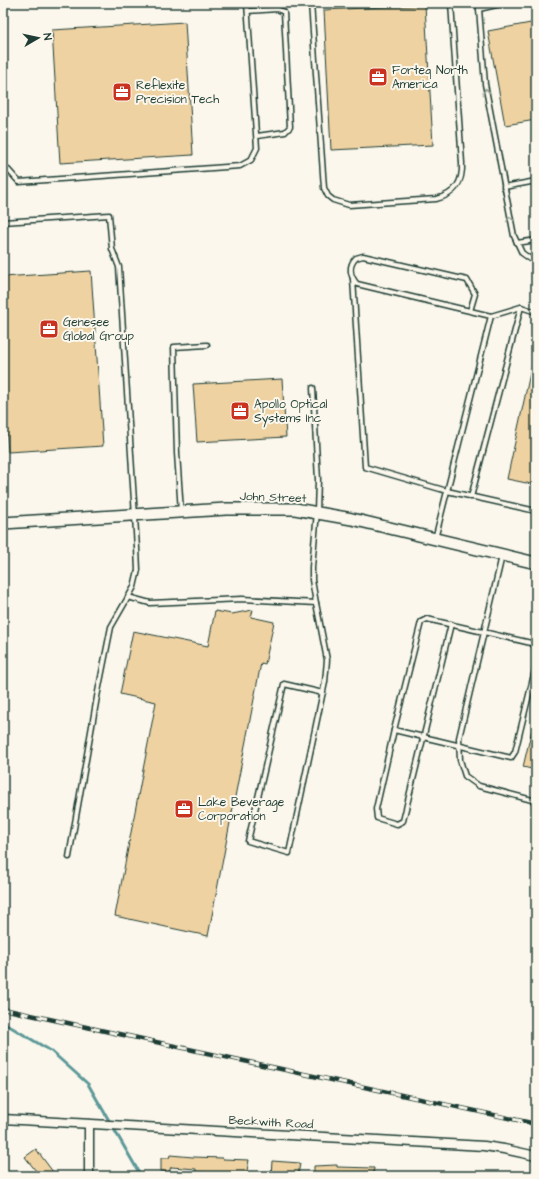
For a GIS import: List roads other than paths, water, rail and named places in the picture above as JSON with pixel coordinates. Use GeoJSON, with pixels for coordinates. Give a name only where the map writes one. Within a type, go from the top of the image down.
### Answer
{"type":"FeatureCollection","features":[{"type":"Feature","properties":{"kind":"street","name":"John Street"},"geometry":{"type":"LineString","coordinates":[[3,523],[226,509],[295,509],[352,519],[536,564]]}},
{"type":"Feature","properties":{"kind":"street","name":"Beckwith Road"},"geometry":{"type":"LineString","coordinates":[[3,1119],[484,1146],[536,1156]]}},
{"type":"Feature","properties":{"kind":"street"},"geometry":{"type":"LineString","coordinates":[[89,1124],[89,1176]]}},
{"type":"Feature","properties":{"kind":"lane"},"geometry":{"type":"LineString","coordinates":[[3,164],[19,182],[240,166],[251,160],[257,148],[257,136],[247,3]]}},
{"type":"Feature","properties":{"kind":"lane"},"geometry":{"type":"LineString","coordinates":[[311,3],[324,188],[328,196],[333,200],[349,205],[436,199],[448,194],[460,181],[462,175],[462,162],[451,3]]}},
{"type":"Feature","properties":{"kind":"lane"},"geometry":{"type":"LineString","coordinates":[[481,3],[479,9],[485,84],[514,236],[522,253],[536,263]]}},
{"type":"Feature","properties":{"kind":"lane"},"geometry":{"type":"LineString","coordinates":[[479,9],[505,3]]}},
{"type":"Feature","properties":{"kind":"lane"},"geometry":{"type":"LineString","coordinates":[[248,11],[278,9],[284,12],[290,127],[285,132],[257,136]]}},
{"type":"Feature","properties":{"kind":"lane"},"geometry":{"type":"LineString","coordinates":[[504,187],[536,181]]}},
{"type":"Feature","properties":{"kind":"lane"},"geometry":{"type":"LineString","coordinates":[[3,222],[109,215],[112,249],[119,267],[138,570],[134,587],[111,627],[69,857]]}},
{"type":"Feature","properties":{"kind":"lane"},"geometry":{"type":"LineString","coordinates":[[517,243],[536,240]]}},
{"type":"Feature","properties":{"kind":"lane"},"geometry":{"type":"LineString","coordinates":[[470,311],[475,294],[468,280],[363,256],[356,258],[352,262],[350,271],[353,280],[365,467],[447,491],[536,511]]}},
{"type":"Feature","properties":{"kind":"lane"},"geometry":{"type":"LineString","coordinates":[[353,280],[357,284],[491,316],[521,308],[536,312]]}},
{"type":"Feature","properties":{"kind":"lane"},"geometry":{"type":"LineString","coordinates":[[471,496],[521,308]]}},
{"type":"Feature","properties":{"kind":"lane"},"geometry":{"type":"LineString","coordinates":[[435,539],[491,316]]}},
{"type":"Feature","properties":{"kind":"lane"},"geometry":{"type":"LineString","coordinates":[[181,512],[177,453],[174,347],[207,345]]}},
{"type":"Feature","properties":{"kind":"lane"},"geometry":{"type":"LineString","coordinates":[[313,388],[318,480],[312,580],[327,660],[323,694],[289,852],[248,841],[284,684],[323,694]]}},
{"type":"Feature","properties":{"kind":"lane"},"geometry":{"type":"LineString","coordinates":[[3,507],[3,523]]}},
{"type":"Feature","properties":{"kind":"lane"},"geometry":{"type":"LineString","coordinates":[[502,555],[459,738],[460,760],[465,776],[479,786],[536,801]]}},
{"type":"Feature","properties":{"kind":"lane"},"geometry":{"type":"LineString","coordinates":[[128,596],[150,603],[242,599],[316,603]]}},
{"type":"Feature","properties":{"kind":"lane"},"geometry":{"type":"LineString","coordinates":[[451,624],[403,821],[397,824],[377,818],[376,809],[421,622],[427,619],[451,624],[531,643],[536,647]]}},
{"type":"Feature","properties":{"kind":"lane"},"geometry":{"type":"LineString","coordinates":[[394,730],[511,758],[515,752],[536,666]]}},
{"type":"Feature","properties":{"kind":"waterway"},"geometry":{"type":"LineString","coordinates":[[3,1020],[4,1023],[51,1051],[88,1084],[141,1176]]}},
{"type":"Feature","properties":{"kind":"railway"},"geometry":{"type":"LineString","coordinates":[[3,1009],[536,1124]]}},
{"type":"Feature","properties":{"kind":"place","name":"Forteq North America"},"geometry":{"type":"Point","coordinates":[378,77]}},
{"type":"Feature","properties":{"kind":"place","name":"Reflexite Precision Tech"},"geometry":{"type":"Point","coordinates":[122,92]}},
{"type":"Feature","properties":{"kind":"place","name":"Genesee Global Group"},"geometry":{"type":"Point","coordinates":[49,329]}},
{"type":"Feature","properties":{"kind":"place","name":"Apollo Optical Systems Inc"},"geometry":{"type":"Point","coordinates":[240,411]}},
{"type":"Feature","properties":{"kind":"place","name":"Lake Beverage Corporation"},"geometry":{"type":"Point","coordinates":[184,809]}}]}
